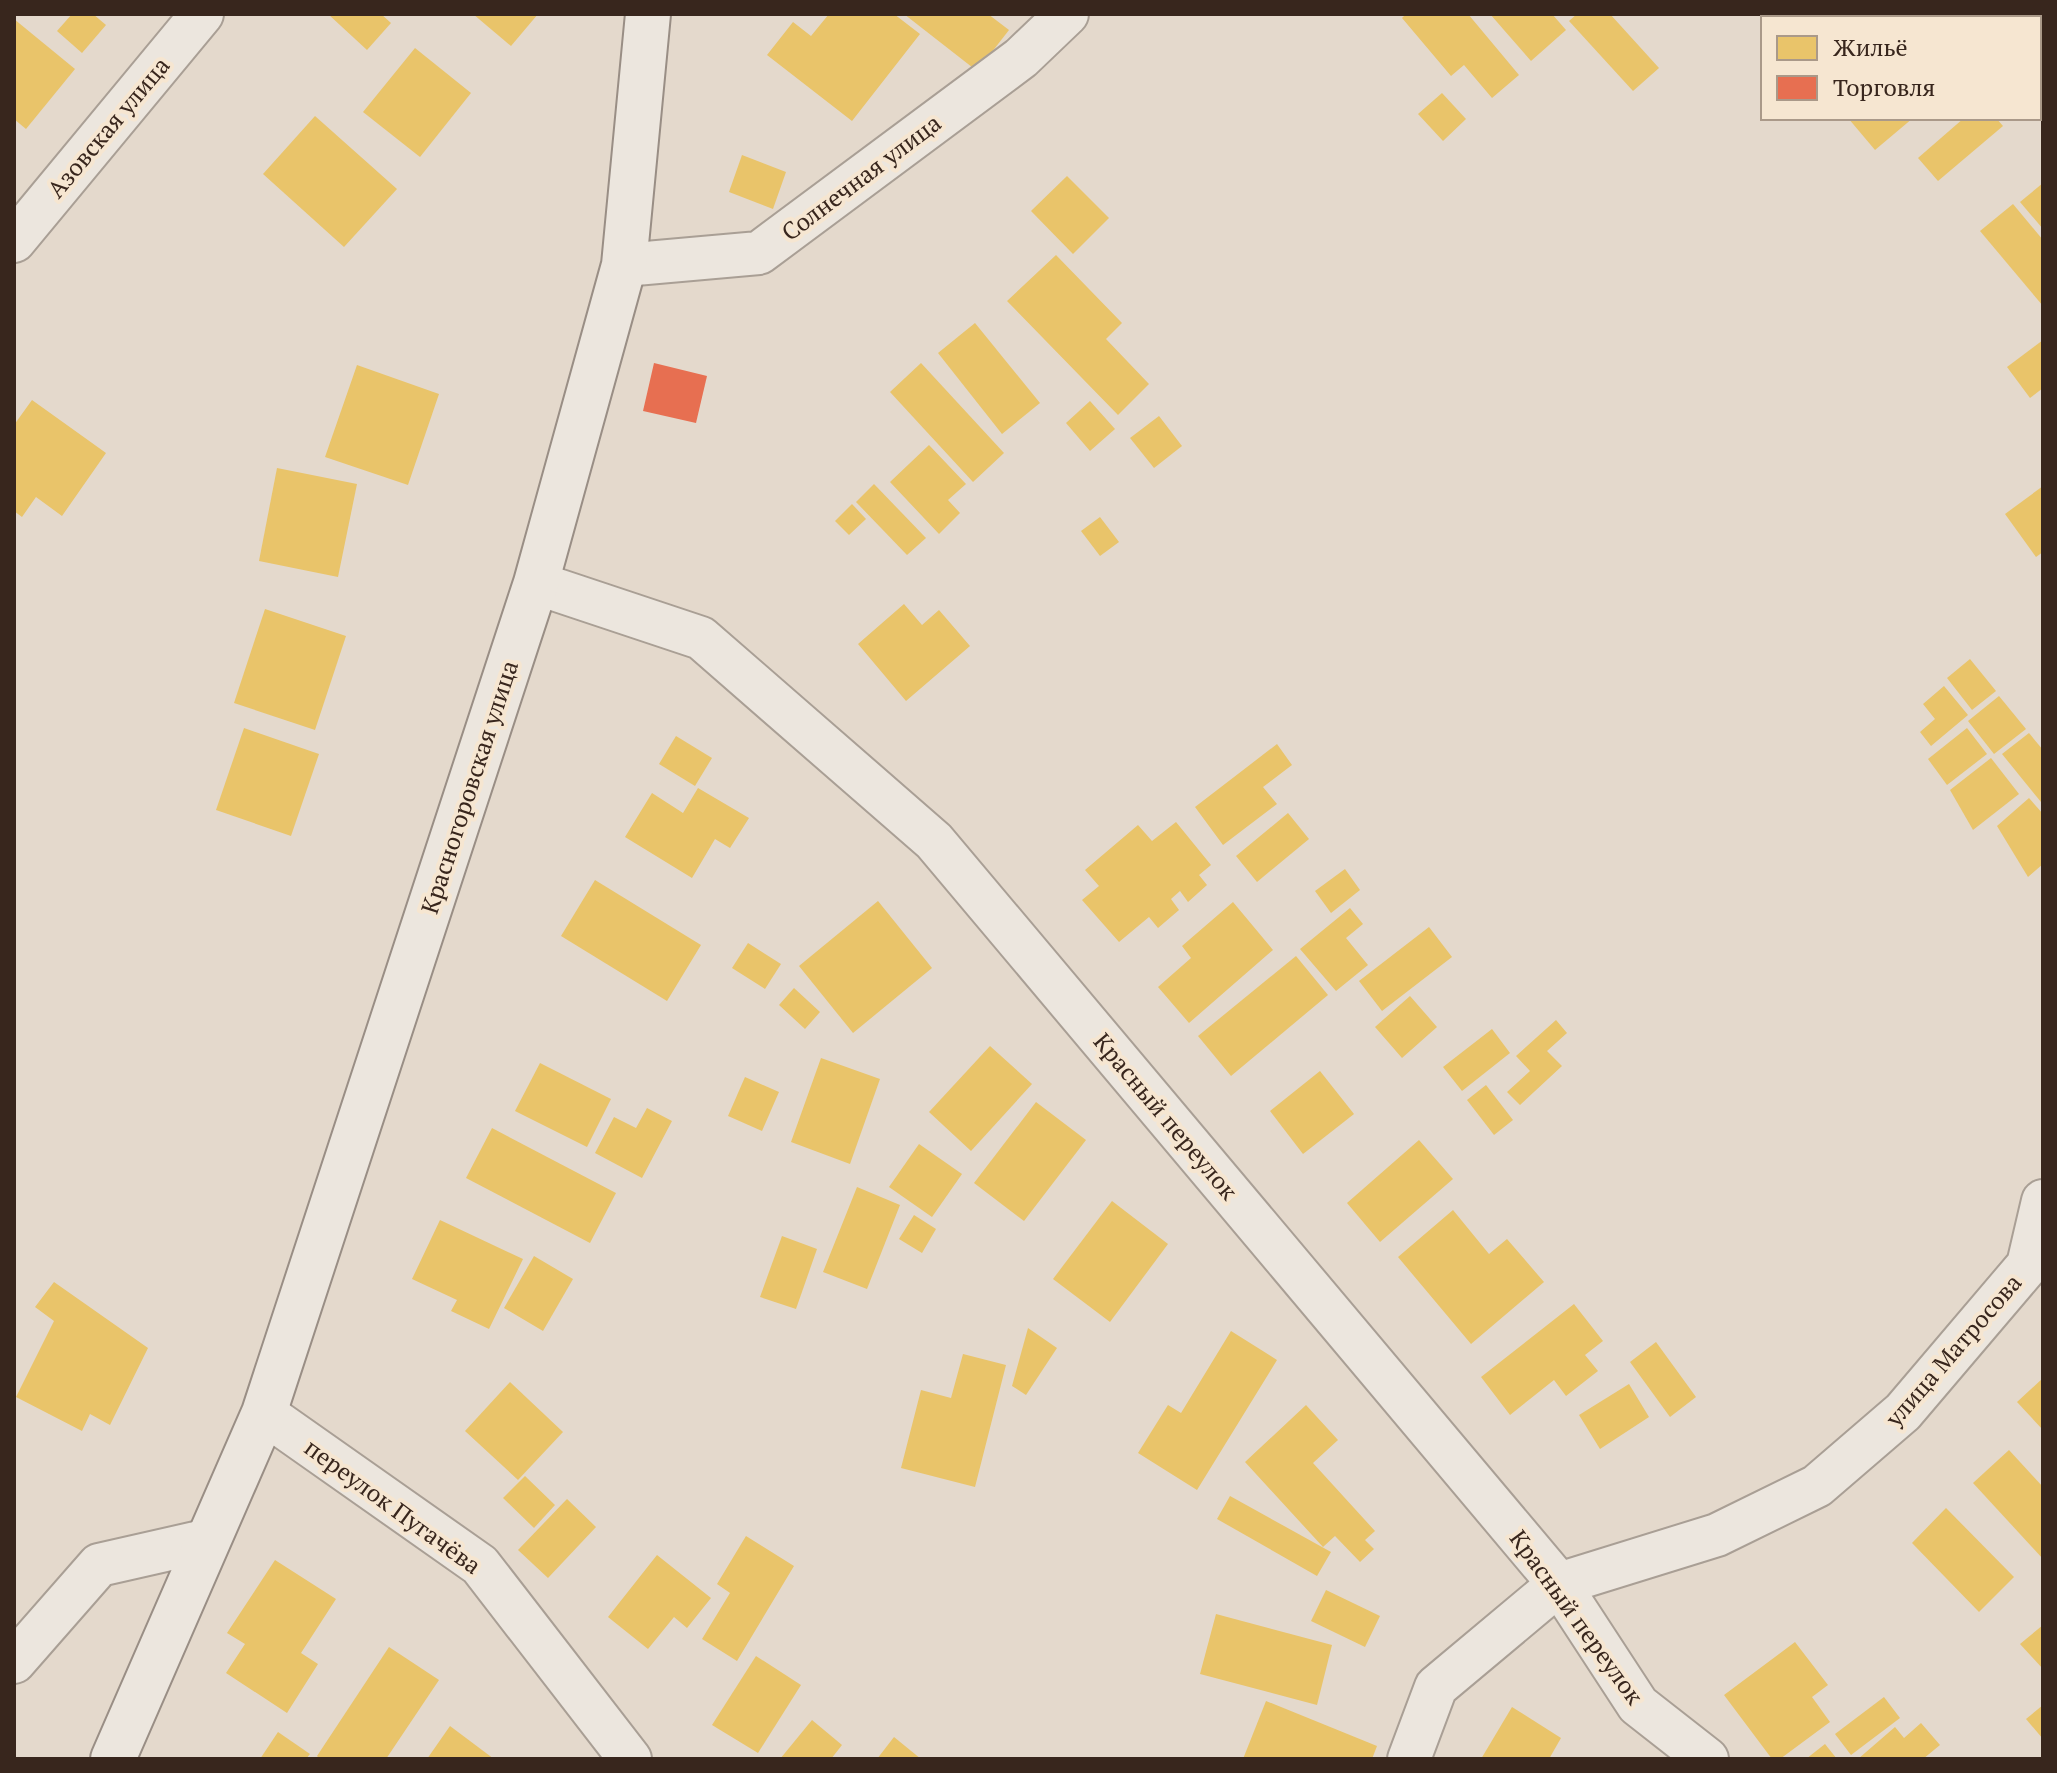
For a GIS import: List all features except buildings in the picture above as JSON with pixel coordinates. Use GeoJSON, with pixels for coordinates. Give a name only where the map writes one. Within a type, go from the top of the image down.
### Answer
{"type":"FeatureCollection","features":[{"type":"Feature","properties":{"kind":"street","name":"Азовская улица"},"geometry":{"type":"LineString","coordinates":[[14,241],[202,14]]}},
{"type":"Feature","properties":{"kind":"street","name":"Красногоровская улица"},"geometry":{"type":"LineString","coordinates":[[113,1759],[264,1413],[536,583],[624,265],[648,14]]}},
{"type":"Feature","properties":{"kind":"street","name":"Солнечная улица"},"geometry":{"type":"LineString","coordinates":[[624,265],[759,253],[1021,58],[1067,14]]}},
{"type":"Feature","properties":{"kind":"street","name":"Красный переулок"},"geometry":{"type":"LineString","coordinates":[[536,583],[701,638],[934,841],[1559,1584],[1638,1705],[1707,1759]]}},
{"type":"Feature","properties":{"kind":"street","name":"улица Матросова"},"geometry":{"type":"LineString","coordinates":[[1409,1759],[1436,1687],[1559,1584],[1717,1535],[1817,1486],[1903,1412],[2028,1265],[2043,1201]]}},
{"type":"Feature","properties":{"kind":"street","name":"переулок Пугачёва"},"geometry":{"type":"LineString","coordinates":[[264,1413],[480,1565],[630,1759]]}},
{"type":"Feature","properties":{"kind":"street"},"geometry":{"type":"LineString","coordinates":[[14,1662],[99,1565],[209,1540]]}}]}
